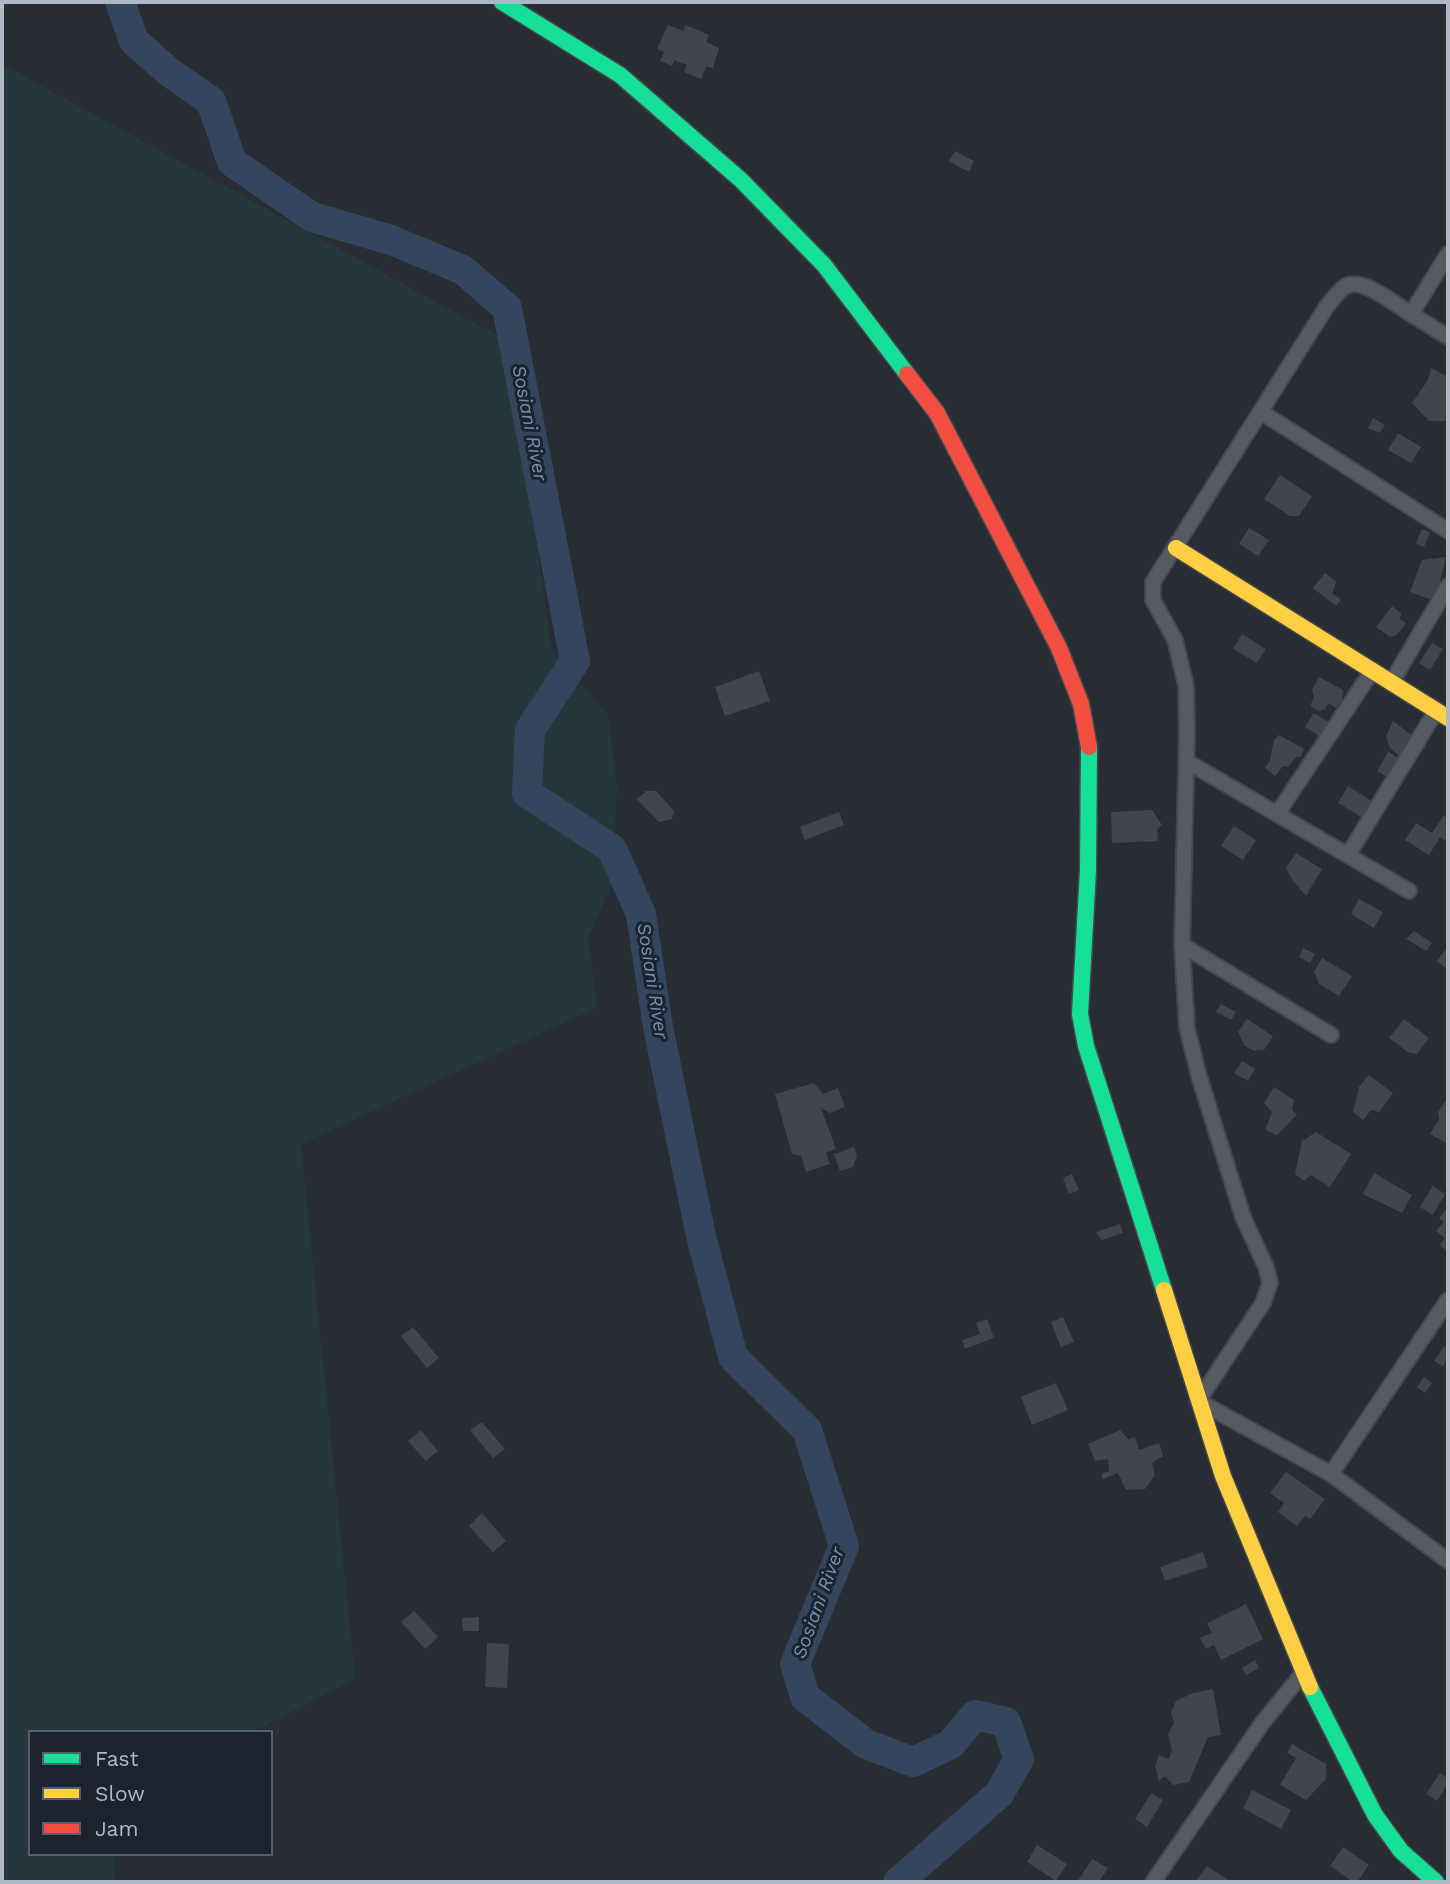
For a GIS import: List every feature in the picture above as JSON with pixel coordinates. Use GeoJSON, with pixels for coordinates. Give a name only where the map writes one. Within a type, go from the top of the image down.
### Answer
{"type":"FeatureCollection","features":[{"type":"Feature","properties":{"kind":"street"},"geometry":{"type":"LineString","coordinates":[[502,2],[620,75],[741,180],[824,265],[937,413],[1059,648],[1082,704],[1090,753],[1088,870],[1080,1014],[1086,1046],[1223,1476],[1303,1673],[1375,1815],[1401,1851],[1436,1882]]}},
{"type":"Feature","properties":{"kind":"street"},"geometry":{"type":"LineString","coordinates":[[1411,314],[1448,254]]}},
{"type":"Feature","properties":{"kind":"street"},"geometry":{"type":"LineString","coordinates":[[1198,1401],[1263,1303],[1270,1283],[1266,1266],[1243,1217],[1199,1076],[1187,1028],[1182,945],[1186,686],[1175,640],[1153,600],[1153,582],[1327,306],[1344,287],[1352,284],[1368,287],[1448,337]]}},
{"type":"Feature","properties":{"kind":"street"},"geometry":{"type":"LineString","coordinates":[[1261,412],[1448,531]]}},
{"type":"Feature","properties":{"kind":"street"},"geometry":{"type":"LineString","coordinates":[[1176,548],[1442,715],[1348,855]]}},
{"type":"Feature","properties":{"kind":"street"},"geometry":{"type":"LineString","coordinates":[[1391,683],[1448,586]]}},
{"type":"Feature","properties":{"kind":"street"},"geometry":{"type":"LineString","coordinates":[[1277,814],[1372,671]]}},
{"type":"Feature","properties":{"kind":"street"},"geometry":{"type":"LineString","coordinates":[[1186,761],[1409,891]]}},
{"type":"Feature","properties":{"kind":"street"},"geometry":{"type":"LineString","coordinates":[[1182,945],[1331,1035]]}},
{"type":"Feature","properties":{"kind":"street"},"geometry":{"type":"LineString","coordinates":[[1331,1474],[1448,1300]]}},
{"type":"Feature","properties":{"kind":"street"},"geometry":{"type":"LineString","coordinates":[[1198,1401],[1331,1474],[1448,1561]]}},
{"type":"Feature","properties":{"kind":"street"},"geometry":{"type":"LineString","coordinates":[[1153,1882],[1263,1722],[1303,1673]]}},
{"type":"Feature","properties":{"kind":"green space"},"geometry":{"type":"Polygon","coordinates":[[[2,64],[511,343],[551,650],[608,715],[617,787],[612,885],[588,937],[597,1007],[301,1144],[355,1679],[256,1730],[28,1730],[28,1856],[114,1856],[115,1882],[2,1882],[2,64]]]}},
{"type":"Feature","properties":{"kind":"building"},"geometry":{"type":"Polygon","coordinates":[[[668,25],[683,31],[686,25],[709,35],[706,42],[719,48],[713,68],[706,67],[701,79],[684,72],[687,65],[674,60],[672,66],[660,61],[664,52],[657,49],[668,25]]]}},
{"type":"Feature","properties":{"kind":"building"},"geometry":{"type":"Polygon","coordinates":[[[955,151],[974,161],[969,172],[949,161],[955,151]]]}},
{"type":"Feature","properties":{"kind":"building"},"geometry":{"type":"Polygon","coordinates":[[[1431,368],[1448,377],[1448,419],[1445,421],[1429,421],[1412,403],[1428,380],[1431,368]]]}},
{"type":"Feature","properties":{"kind":"building"},"geometry":{"type":"Polygon","coordinates":[[[1373,418],[1385,425],[1380,433],[1368,428],[1373,418]]]}},
{"type":"Feature","properties":{"kind":"building"},"geometry":{"type":"Polygon","coordinates":[[[1398,433],[1421,447],[1411,463],[1388,450],[1398,433]]]}},
{"type":"Feature","properties":{"kind":"building"},"geometry":{"type":"Polygon","coordinates":[[[1280,475],[1312,496],[1299,516],[1290,516],[1264,499],[1280,475]]]}},
{"type":"Feature","properties":{"kind":"building"},"geometry":{"type":"Polygon","coordinates":[[[1249,528],[1269,540],[1258,556],[1239,544],[1249,528]]]}},
{"type":"Feature","properties":{"kind":"building"},"geometry":{"type":"Polygon","coordinates":[[[1422,529],[1430,532],[1424,547],[1416,543],[1422,529]]]}},
{"type":"Feature","properties":{"kind":"building"},"geometry":{"type":"Polygon","coordinates":[[[1446,557],[1435,601],[1410,592],[1422,560],[1446,557]]]}},
{"type":"Feature","properties":{"kind":"building"},"geometry":{"type":"Polygon","coordinates":[[[1325,573],[1336,582],[1332,593],[1341,600],[1336,606],[1313,588],[1325,573]]]}},
{"type":"Feature","properties":{"kind":"building"},"geometry":{"type":"Polygon","coordinates":[[[1392,606],[1402,614],[1399,618],[1406,623],[1397,635],[1390,637],[1376,627],[1392,606]]]}},
{"type":"Feature","properties":{"kind":"building"},"geometry":{"type":"Polygon","coordinates":[[[1242,634],[1266,649],[1257,663],[1233,649],[1242,634]]]}},
{"type":"Feature","properties":{"kind":"building"},"geometry":{"type":"Polygon","coordinates":[[[1432,643],[1443,649],[1430,670],[1419,663],[1432,643]]]}},
{"type":"Feature","properties":{"kind":"building"},"geometry":{"type":"Polygon","coordinates":[[[759,671],[770,701],[725,716],[715,687],[759,671]]]}},
{"type":"Feature","properties":{"kind":"building"},"geometry":{"type":"Polygon","coordinates":[[[1319,677],[1343,690],[1342,700],[1336,708],[1329,703],[1325,709],[1319,711],[1310,706],[1314,697],[1312,690],[1319,677]]]}},
{"type":"Feature","properties":{"kind":"building"},"geometry":{"type":"Polygon","coordinates":[[[1314,713],[1330,723],[1321,737],[1305,727],[1314,713]]]}},
{"type":"Feature","properties":{"kind":"building"},"geometry":{"type":"Polygon","coordinates":[[[1393,721],[1426,746],[1399,784],[1377,771],[1388,752],[1410,765],[1390,748],[1386,736],[1393,721]]]}},
{"type":"Feature","properties":{"kind":"building"},"geometry":{"type":"Polygon","coordinates":[[[1279,735],[1304,749],[1301,757],[1296,757],[1288,767],[1283,766],[1275,776],[1265,768],[1270,760],[1274,740],[1279,735]]]}},
{"type":"Feature","properties":{"kind":"building"},"geometry":{"type":"Polygon","coordinates":[[[1348,786],[1373,802],[1363,818],[1338,803],[1348,786]]]}},
{"type":"Feature","properties":{"kind":"building"},"geometry":{"type":"Polygon","coordinates":[[[646,791],[656,791],[674,811],[672,819],[659,822],[637,799],[646,791]]]}},
{"type":"Feature","properties":{"kind":"building"},"geometry":{"type":"Polygon","coordinates":[[[1152,810],[1162,825],[1157,829],[1158,841],[1112,843],[1111,812],[1152,810]]]}},
{"type":"Feature","properties":{"kind":"building"},"geometry":{"type":"Polygon","coordinates":[[[839,812],[844,825],[805,840],[800,827],[839,812]]]}},
{"type":"Feature","properties":{"kind":"building"},"geometry":{"type":"Polygon","coordinates":[[[1444,815],[1448,818],[1448,843],[1440,837],[1429,855],[1405,840],[1416,823],[1432,833],[1444,815]]]}},
{"type":"Feature","properties":{"kind":"building"},"geometry":{"type":"Polygon","coordinates":[[[1234,826],[1256,840],[1243,860],[1221,846],[1234,826]]]}},
{"type":"Feature","properties":{"kind":"building"},"geometry":{"type":"Polygon","coordinates":[[[1296,853],[1322,869],[1306,896],[1286,868],[1296,853]]]}},
{"type":"Feature","properties":{"kind":"building"},"geometry":{"type":"Polygon","coordinates":[[[1359,899],[1383,912],[1374,928],[1351,914],[1359,899]]]}},
{"type":"Feature","properties":{"kind":"building"},"geometry":{"type":"Polygon","coordinates":[[[1414,931],[1432,943],[1426,951],[1406,939],[1414,931]]]}},
{"type":"Feature","properties":{"kind":"building"},"geometry":{"type":"Polygon","coordinates":[[[1448,946],[1448,970],[1437,961],[1448,946]]]}},
{"type":"Feature","properties":{"kind":"building"},"geometry":{"type":"Polygon","coordinates":[[[1303,948],[1315,954],[1310,963],[1299,957],[1303,948]]]}},
{"type":"Feature","properties":{"kind":"building"},"geometry":{"type":"Polygon","coordinates":[[[1322,958],[1352,976],[1339,996],[1319,984],[1314,972],[1322,958]]]}},
{"type":"Feature","properties":{"kind":"building"},"geometry":{"type":"Polygon","coordinates":[[[1221,1004],[1236,1012],[1231,1020],[1216,1012],[1221,1004]]]}},
{"type":"Feature","properties":{"kind":"building"},"geometry":{"type":"Polygon","coordinates":[[[1247,1019],[1273,1036],[1264,1050],[1254,1051],[1245,1046],[1238,1032],[1247,1019]]]}},
{"type":"Feature","properties":{"kind":"building"},"geometry":{"type":"Polygon","coordinates":[[[1404,1019],[1429,1038],[1417,1054],[1408,1052],[1389,1038],[1404,1019]]]}},
{"type":"Feature","properties":{"kind":"building"},"geometry":{"type":"Polygon","coordinates":[[[1242,1061],[1255,1069],[1248,1081],[1234,1073],[1242,1061]]]}},
{"type":"Feature","properties":{"kind":"building"},"geometry":{"type":"Polygon","coordinates":[[[1369,1075],[1393,1093],[1379,1112],[1371,1110],[1363,1120],[1353,1112],[1359,1087],[1369,1075]]]}},
{"type":"Feature","properties":{"kind":"building"},"geometry":{"type":"Polygon","coordinates":[[[814,1083],[823,1094],[838,1088],[845,1107],[830,1113],[821,1108],[836,1149],[826,1153],[830,1164],[806,1172],[801,1156],[792,1154],[775,1094],[814,1083]]]}},
{"type":"Feature","properties":{"kind":"building"},"geometry":{"type":"Polygon","coordinates":[[[1274,1087],[1294,1100],[1292,1110],[1297,1115],[1277,1135],[1265,1130],[1272,1112],[1264,1103],[1274,1087]]]}},
{"type":"Feature","properties":{"kind":"building"},"geometry":{"type":"Polygon","coordinates":[[[1448,1097],[1448,1144],[1430,1134],[1439,1119],[1438,1112],[1448,1097]]]}},
{"type":"Feature","properties":{"kind":"building"},"geometry":{"type":"Polygon","coordinates":[[[1316,1132],[1351,1154],[1330,1187],[1311,1175],[1304,1181],[1295,1174],[1302,1141],[1316,1132]]]}},
{"type":"Feature","properties":{"kind":"building"},"geometry":{"type":"Polygon","coordinates":[[[854,1147],[857,1155],[853,1167],[840,1171],[834,1154],[854,1147]]]}},
{"type":"Feature","properties":{"kind":"building"},"geometry":{"type":"Polygon","coordinates":[[[1374,1173],[1412,1195],[1402,1213],[1363,1194],[1374,1173]]]}},
{"type":"Feature","properties":{"kind":"building"},"geometry":{"type":"Polygon","coordinates":[[[1072,1174],[1079,1190],[1069,1194],[1063,1178],[1072,1174]]]}},
{"type":"Feature","properties":{"kind":"building"},"geometry":{"type":"Polygon","coordinates":[[[1433,1186],[1445,1194],[1433,1215],[1420,1207],[1433,1186]]]}},
{"type":"Feature","properties":{"kind":"building"},"geometry":{"type":"Polygon","coordinates":[[[1448,1207],[1448,1252],[1440,1245],[1445,1238],[1436,1231],[1444,1222],[1439,1218],[1448,1207]]]}},
{"type":"Feature","properties":{"kind":"building"},"geometry":{"type":"Polygon","coordinates":[[[1120,1224],[1123,1233],[1102,1240],[1096,1232],[1120,1224]]]}},
{"type":"Feature","properties":{"kind":"building"},"geometry":{"type":"Polygon","coordinates":[[[1063,1317],[1074,1342],[1061,1347],[1051,1322],[1063,1317]]]}},
{"type":"Feature","properties":{"kind":"building"},"geometry":{"type":"Polygon","coordinates":[[[987,1319],[994,1338],[965,1349],[962,1340],[980,1334],[976,1323],[987,1319]]]}},
{"type":"Feature","properties":{"kind":"building"},"geometry":{"type":"Polygon","coordinates":[[[413,1327],[439,1358],[427,1368],[401,1336],[413,1327]]]}},
{"type":"Feature","properties":{"kind":"building"},"geometry":{"type":"Polygon","coordinates":[[[1444,1346],[1448,1349],[1448,1358],[1443,1366],[1434,1361],[1444,1346]]]}},
{"type":"Feature","properties":{"kind":"building"},"geometry":{"type":"Polygon","coordinates":[[[1424,1377],[1432,1383],[1425,1393],[1417,1387],[1424,1377]]]}},
{"type":"Feature","properties":{"kind":"building"},"geometry":{"type":"Polygon","coordinates":[[[1056,1383],[1068,1410],[1032,1425],[1021,1397],[1056,1383]]]}},
{"type":"Feature","properties":{"kind":"building"},"geometry":{"type":"Polygon","coordinates":[[[482,1422],[505,1449],[493,1458],[470,1430],[482,1422]]]}},
{"type":"Feature","properties":{"kind":"building"},"geometry":{"type":"Polygon","coordinates":[[[421,1430],[438,1451],[426,1461],[408,1441],[421,1430]]]}},
{"type":"Feature","properties":{"kind":"building"},"geometry":{"type":"Polygon","coordinates":[[[1120,1430],[1128,1439],[1135,1437],[1139,1450],[1159,1443],[1163,1456],[1152,1463],[1155,1475],[1145,1489],[1126,1490],[1118,1473],[1103,1479],[1101,1474],[1109,1471],[1108,1459],[1095,1461],[1088,1444],[1120,1430]]]}},
{"type":"Feature","properties":{"kind":"building"},"geometry":{"type":"Polygon","coordinates":[[[1286,1472],[1325,1499],[1310,1519],[1305,1516],[1297,1526],[1278,1512],[1284,1503],[1270,1493],[1286,1472]]]}},
{"type":"Feature","properties":{"kind":"building"},"geometry":{"type":"Polygon","coordinates":[[[482,1513],[506,1541],[493,1552],[469,1526],[482,1513]]]}},
{"type":"Feature","properties":{"kind":"building"},"geometry":{"type":"Polygon","coordinates":[[[1203,1552],[1208,1567],[1165,1581],[1160,1567],[1203,1552]]]}},
{"type":"Feature","properties":{"kind":"building"},"geometry":{"type":"Polygon","coordinates":[[[1246,1604],[1263,1639],[1221,1660],[1214,1645],[1206,1649],[1200,1638],[1212,1633],[1207,1623],[1246,1604]]]}},
{"type":"Feature","properties":{"kind":"building"},"geometry":{"type":"Polygon","coordinates":[[[414,1611],[438,1637],[425,1649],[401,1622],[414,1611]]]}},
{"type":"Feature","properties":{"kind":"building"},"geometry":{"type":"Polygon","coordinates":[[[479,1617],[479,1631],[463,1631],[462,1618],[479,1617]]]}},
{"type":"Feature","properties":{"kind":"building"},"geometry":{"type":"Polygon","coordinates":[[[487,1643],[509,1644],[507,1688],[485,1687],[487,1643]]]}},
{"type":"Feature","properties":{"kind":"building"},"geometry":{"type":"Polygon","coordinates":[[[1255,1660],[1259,1668],[1246,1675],[1242,1668],[1255,1660]]]}},
{"type":"Feature","properties":{"kind":"building"},"geometry":{"type":"Polygon","coordinates":[[[1213,1689],[1221,1735],[1208,1737],[1189,1782],[1173,1785],[1165,1776],[1159,1781],[1155,1766],[1159,1755],[1169,1759],[1172,1750],[1168,1734],[1174,1723],[1171,1712],[1176,1701],[1193,1693],[1213,1689]]]}},
{"type":"Feature","properties":{"kind":"building"},"geometry":{"type":"Polygon","coordinates":[[[1292,1744],[1326,1764],[1326,1779],[1306,1800],[1280,1785],[1296,1758],[1287,1753],[1292,1744]]]}},
{"type":"Feature","properties":{"kind":"building"},"geometry":{"type":"Polygon","coordinates":[[[1440,1773],[1448,1779],[1448,1783],[1437,1801],[1426,1794],[1440,1773]]]}},
{"type":"Feature","properties":{"kind":"building"},"geometry":{"type":"Polygon","coordinates":[[[1252,1790],[1291,1810],[1281,1829],[1243,1808],[1252,1790]]]}},
{"type":"Feature","properties":{"kind":"building"},"geometry":{"type":"Polygon","coordinates":[[[1151,1793],[1163,1800],[1147,1827],[1135,1819],[1151,1793]]]}},
{"type":"Feature","properties":{"kind":"building"},"geometry":{"type":"Polygon","coordinates":[[[1037,1845],[1067,1864],[1056,1881],[1027,1862],[1037,1845]]]}},
{"type":"Feature","properties":{"kind":"building"},"geometry":{"type":"Polygon","coordinates":[[[1343,1847],[1369,1865],[1357,1882],[1330,1866],[1343,1847]]]}},
{"type":"Feature","properties":{"kind":"building"},"geometry":{"type":"Polygon","coordinates":[[[1092,1859],[1108,1868],[1099,1882],[1077,1882],[1092,1859]]]}},
{"type":"Feature","properties":{"kind":"building"},"geometry":{"type":"Polygon","coordinates":[[[1207,1866],[1231,1882],[1195,1882],[1207,1866]]]}},
{"type":"Feature","properties":{"kind":"waterway","name":"Sosiani River"},"geometry":{"type":"LineString","coordinates":[[120,2],[134,41],[169,72],[211,101],[232,162],[312,217],[391,240],[463,270],[507,308],[575,661],[530,730],[527,793],[612,849],[641,914],[658,1027],[701,1236],[733,1357],[807,1430],[844,1546],[795,1664],[805,1697],[866,1744],[913,1762],[951,1744],[975,1715],[1006,1722],[1019,1759],[999,1794],[898,1882]]}},
{"type":"Feature","properties":{"kind":"traffic: fast"},"geometry":{"type":"LineString","coordinates":[[502,2],[620,75],[741,180],[824,265],[907,374]]}},
{"type":"Feature","properties":{"kind":"traffic: fast"},"geometry":{"type":"LineString","coordinates":[[1089,747],[1088,870],[1080,1014],[1086,1046],[1164,1290]]}},
{"type":"Feature","properties":{"kind":"traffic: fast"},"geometry":{"type":"LineString","coordinates":[[1310,1687],[1375,1815],[1401,1851],[1436,1882]]}},
{"type":"Feature","properties":{"kind":"traffic: slow"},"geometry":{"type":"LineString","coordinates":[[1176,548],[1448,718]]}},
{"type":"Feature","properties":{"kind":"traffic: slow"},"geometry":{"type":"LineString","coordinates":[[1164,1290],[1223,1476],[1310,1687]]}},
{"type":"Feature","properties":{"kind":"traffic: jam"},"geometry":{"type":"LineString","coordinates":[[907,374],[937,413],[1059,648],[1081,704],[1089,747]]}}]}
